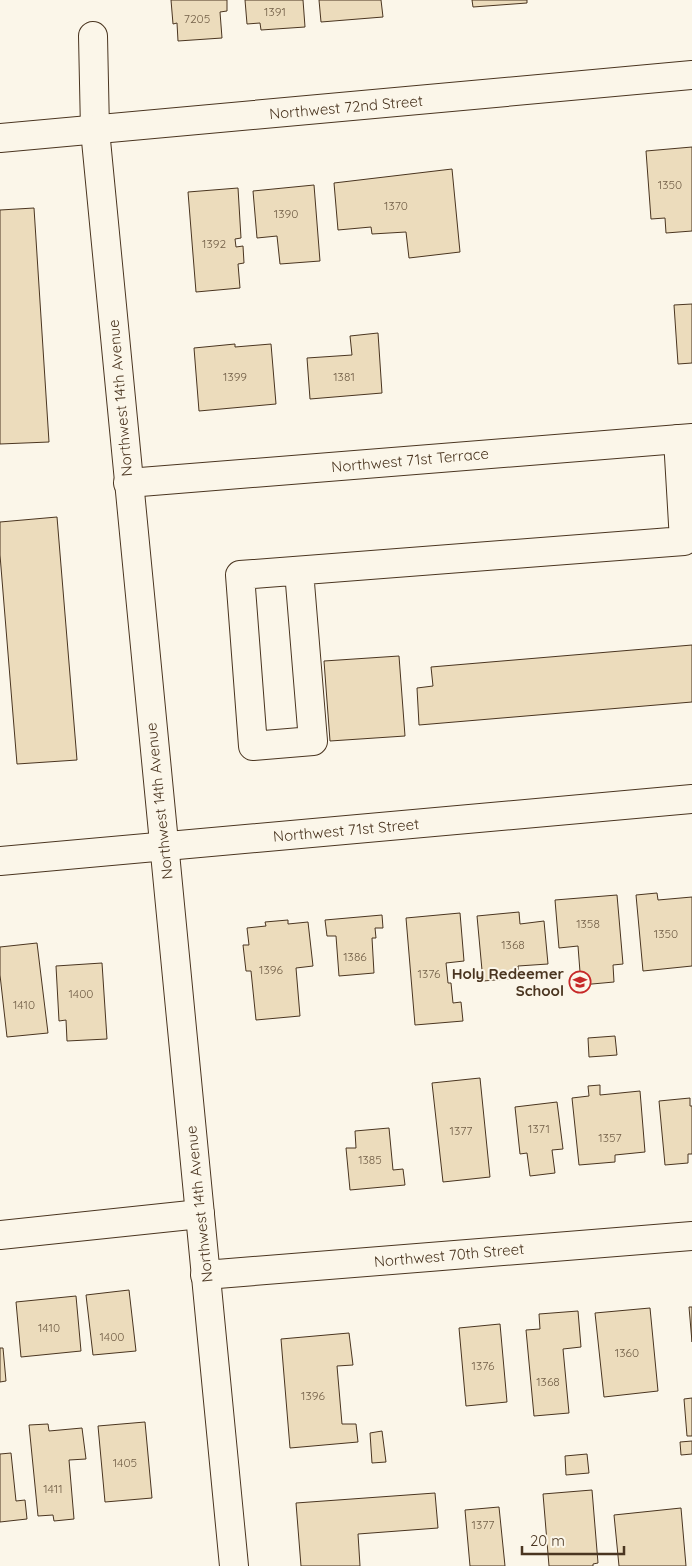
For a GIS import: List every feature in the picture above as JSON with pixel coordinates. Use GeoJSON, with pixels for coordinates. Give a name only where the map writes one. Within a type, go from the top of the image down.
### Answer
{"type":"FeatureCollection","features":[{"type":"Feature","properties":{"kind":"street","name":"Northwest 14th Avenue"},"geometry":{"type":"LineString","coordinates":[[93,36],[95,130],[234,1566]]}},
{"type":"Feature","properties":{"kind":"street","name":"Northwest 72nd Street"},"geometry":{"type":"LineString","coordinates":[[0,138],[692,75]]}},
{"type":"Feature","properties":{"kind":"street","name":"Northwest 71st Terrace"},"geometry":{"type":"LineString","coordinates":[[128,483],[685,439]]}},
{"type":"Feature","properties":{"kind":"street"},"geometry":{"type":"LineString","coordinates":[[299,571],[313,741],[253,746],[240,575],[684,542],[685,439]]}},
{"type":"Feature","properties":{"kind":"street","name":"Northwest 71st Street"},"geometry":{"type":"LineString","coordinates":[[0,861],[692,799]]}},
{"type":"Feature","properties":{"kind":"street"},"geometry":{"type":"LineString","coordinates":[[0,1235],[200,1214]]}},
{"type":"Feature","properties":{"kind":"street","name":"Northwest 70th Street"},"geometry":{"type":"LineString","coordinates":[[206,1275],[692,1236]]}},
{"type":"Feature","properties":{"kind":"building"},"geometry":{"type":"Polygon","coordinates":[[[171,0],[227,0],[227,11],[220,12],[222,38],[178,41],[177,23],[173,24],[171,0]]]}},
{"type":"Feature","properties":{"kind":"building"},"geometry":{"type":"Polygon","coordinates":[[[245,0],[303,0],[305,27],[261,30],[260,23],[247,24],[245,0]]]}},
{"type":"Feature","properties":{"kind":"building"},"geometry":{"type":"Polygon","coordinates":[[[319,0],[381,0],[383,17],[321,22],[319,0]]]}},
{"type":"Feature","properties":{"kind":"building"},"geometry":{"type":"Polygon","coordinates":[[[472,0],[527,0],[527,3],[473,7],[472,0]]]}},
{"type":"Feature","properties":{"kind":"building"},"geometry":{"type":"Polygon","coordinates":[[[692,147],[692,231],[666,233],[665,218],[651,219],[646,151],[692,147]]]}},
{"type":"Feature","properties":{"kind":"building"},"geometry":{"type":"Polygon","coordinates":[[[452,169],[460,252],[409,258],[406,232],[372,234],[371,227],[338,230],[334,183],[452,169]]]}},
{"type":"Feature","properties":{"kind":"building"},"geometry":{"type":"Polygon","coordinates":[[[314,185],[320,261],[280,264],[277,236],[257,238],[253,191],[314,185]]]}},
{"type":"Feature","properties":{"kind":"building"},"geometry":{"type":"Polygon","coordinates":[[[238,188],[241,238],[235,239],[236,247],[243,246],[244,263],[238,264],[240,288],[196,292],[188,192],[238,188]]]}},
{"type":"Feature","properties":{"kind":"building"},"geometry":{"type":"Polygon","coordinates":[[[34,208],[49,442],[0,444],[0,210],[34,208]]]}},
{"type":"Feature","properties":{"kind":"building"},"geometry":{"type":"Polygon","coordinates":[[[692,304],[692,363],[678,364],[674,305],[692,304]]]}},
{"type":"Feature","properties":{"kind":"building"},"geometry":{"type":"Polygon","coordinates":[[[378,333],[382,393],[310,399],[307,358],[352,355],[350,336],[378,333]]]}},
{"type":"Feature","properties":{"kind":"building"},"geometry":{"type":"Polygon","coordinates":[[[235,344],[235,347],[271,344],[276,404],[199,411],[194,348],[235,344]]]}},
{"type":"Feature","properties":{"kind":"building"},"geometry":{"type":"Polygon","coordinates":[[[57,517],[77,760],[17,764],[0,555],[0,522],[57,517]]]}},
{"type":"Feature","properties":{"kind":"building"},"geometry":{"type":"Polygon","coordinates":[[[692,645],[692,702],[419,725],[417,688],[433,686],[431,667],[692,645]]]}},
{"type":"Feature","properties":{"kind":"building"},"geometry":{"type":"Polygon","coordinates":[[[399,656],[405,736],[330,741],[324,661],[399,656]]]}},
{"type":"Feature","properties":{"kind":"building"},"geometry":{"type":"Polygon","coordinates":[[[657,893],[658,900],[692,897],[692,966],[643,971],[636,895],[657,893]]]}},
{"type":"Feature","properties":{"kind":"building"},"geometry":{"type":"Polygon","coordinates":[[[617,895],[623,964],[613,965],[614,982],[581,985],[578,946],[559,948],[555,900],[617,895]]]}},
{"type":"Feature","properties":{"kind":"building"},"geometry":{"type":"Polygon","coordinates":[[[519,912],[520,924],[544,921],[548,964],[518,966],[519,978],[483,981],[477,916],[519,912]]]}},
{"type":"Feature","properties":{"kind":"building"},"geometry":{"type":"Polygon","coordinates":[[[460,913],[464,961],[446,963],[453,1003],[461,1002],[463,1021],[415,1025],[406,918],[460,913]]]}},
{"type":"Feature","properties":{"kind":"building"},"geometry":{"type":"Polygon","coordinates":[[[382,915],[383,928],[375,928],[376,938],[372,938],[374,973],[339,976],[336,936],[327,936],[325,920],[382,915]]]}},
{"type":"Feature","properties":{"kind":"building"},"geometry":{"type":"Polygon","coordinates":[[[288,920],[288,924],[308,922],[313,966],[296,968],[300,1016],[256,1020],[251,971],[246,971],[243,945],[249,945],[247,928],[266,926],[265,922],[288,920]]]}},
{"type":"Feature","properties":{"kind":"building"},"geometry":{"type":"Polygon","coordinates":[[[37,943],[48,1033],[7,1037],[0,975],[0,947],[37,943]]]}},
{"type":"Feature","properties":{"kind":"building"},"geometry":{"type":"Polygon","coordinates":[[[102,963],[107,1039],[67,1041],[66,1020],[59,1021],[56,966],[102,963]]]}},
{"type":"Feature","properties":{"kind":"building"},"geometry":{"type":"Polygon","coordinates":[[[615,1036],[617,1055],[589,1057],[588,1038],[615,1036]]]}},
{"type":"Feature","properties":{"kind":"building"},"geometry":{"type":"Polygon","coordinates":[[[480,1078],[490,1177],[443,1182],[432,1083],[480,1078]]]}},
{"type":"Feature","properties":{"kind":"building"},"geometry":{"type":"Polygon","coordinates":[[[600,1085],[600,1095],[640,1091],[645,1152],[615,1155],[615,1162],[579,1165],[572,1098],[589,1096],[588,1086],[600,1085]]]}},
{"type":"Feature","properties":{"kind":"building"},"geometry":{"type":"Polygon","coordinates":[[[690,1098],[690,1106],[692,1106],[692,1154],[688,1154],[688,1163],[665,1165],[659,1101],[690,1098]]]}},
{"type":"Feature","properties":{"kind":"building"},"geometry":{"type":"Polygon","coordinates":[[[557,1102],[563,1149],[552,1150],[555,1173],[530,1176],[527,1153],[520,1154],[515,1107],[557,1102]]]}},
{"type":"Feature","properties":{"kind":"building"},"geometry":{"type":"Polygon","coordinates":[[[389,1128],[393,1170],[403,1169],[405,1185],[350,1190],[346,1148],[356,1148],[355,1131],[389,1128]]]}},
{"type":"Feature","properties":{"kind":"building"},"geometry":{"type":"Polygon","coordinates":[[[129,1290],[136,1351],[93,1355],[86,1295],[129,1290]]]}},
{"type":"Feature","properties":{"kind":"building"},"geometry":{"type":"Polygon","coordinates":[[[76,1296],[81,1351],[21,1357],[16,1302],[76,1296]]]}},
{"type":"Feature","properties":{"kind":"building"},"geometry":{"type":"Polygon","coordinates":[[[689,1307],[692,1307],[692,1342],[689,1307]]]}},
{"type":"Feature","properties":{"kind":"building"},"geometry":{"type":"Polygon","coordinates":[[[650,1308],[658,1391],[604,1397],[595,1313],[650,1308]]]}},
{"type":"Feature","properties":{"kind":"building"},"geometry":{"type":"Polygon","coordinates":[[[578,1311],[581,1347],[563,1349],[569,1413],[534,1416],[526,1330],[540,1329],[539,1314],[578,1311]]]}},
{"type":"Feature","properties":{"kind":"building"},"geometry":{"type":"Polygon","coordinates":[[[500,1324],[507,1402],[466,1406],[459,1328],[500,1324]]]}},
{"type":"Feature","properties":{"kind":"building"},"geometry":{"type":"Polygon","coordinates":[[[349,1333],[353,1365],[337,1366],[342,1424],[356,1424],[358,1442],[290,1448],[281,1339],[349,1333]]]}},
{"type":"Feature","properties":{"kind":"building"},"geometry":{"type":"Polygon","coordinates":[[[0,1348],[3,1348],[6,1381],[0,1382],[0,1348]]]}},
{"type":"Feature","properties":{"kind":"building"},"geometry":{"type":"Polygon","coordinates":[[[692,1398],[692,1436],[687,1436],[684,1399],[692,1398]]]}},
{"type":"Feature","properties":{"kind":"building"},"geometry":{"type":"Polygon","coordinates":[[[145,1422],[152,1498],[105,1502],[98,1426],[145,1422]]]}},
{"type":"Feature","properties":{"kind":"building"},"geometry":{"type":"Polygon","coordinates":[[[48,1424],[49,1431],[82,1428],[86,1459],[69,1460],[74,1519],[54,1521],[53,1515],[38,1516],[29,1425],[48,1424]]]}},
{"type":"Feature","properties":{"kind":"building"},"geometry":{"type":"Polygon","coordinates":[[[382,1431],[386,1462],[372,1463],[370,1433],[382,1431]]]}},
{"type":"Feature","properties":{"kind":"building"},"geometry":{"type":"Polygon","coordinates":[[[692,1441],[692,1454],[681,1455],[680,1442],[692,1441]]]}},
{"type":"Feature","properties":{"kind":"building"},"geometry":{"type":"Polygon","coordinates":[[[11,1453],[16,1501],[25,1500],[27,1519],[0,1522],[0,1454],[11,1453]]]}},
{"type":"Feature","properties":{"kind":"building"},"geometry":{"type":"Polygon","coordinates":[[[587,1454],[589,1473],[566,1475],[565,1456],[587,1454]]]}},
{"type":"Feature","properties":{"kind":"building"},"geometry":{"type":"Polygon","coordinates":[[[592,1490],[598,1563],[593,1564],[593,1566],[549,1566],[543,1494],[592,1490]]]}},
{"type":"Feature","properties":{"kind":"building"},"geometry":{"type":"Polygon","coordinates":[[[435,1493],[438,1528],[358,1534],[360,1566],[301,1566],[296,1503],[435,1493]]]}},
{"type":"Feature","properties":{"kind":"building"},"geometry":{"type":"Polygon","coordinates":[[[499,1507],[505,1566],[470,1566],[465,1510],[499,1507]]]}},
{"type":"Feature","properties":{"kind":"building"},"geometry":{"type":"Polygon","coordinates":[[[681,1508],[686,1566],[619,1566],[614,1515],[681,1508]]]}},
{"type":"Feature","properties":{"kind":"place","name":"Holy Redeemer School"},"geometry":{"type":"Point","coordinates":[580,982]}}]}
